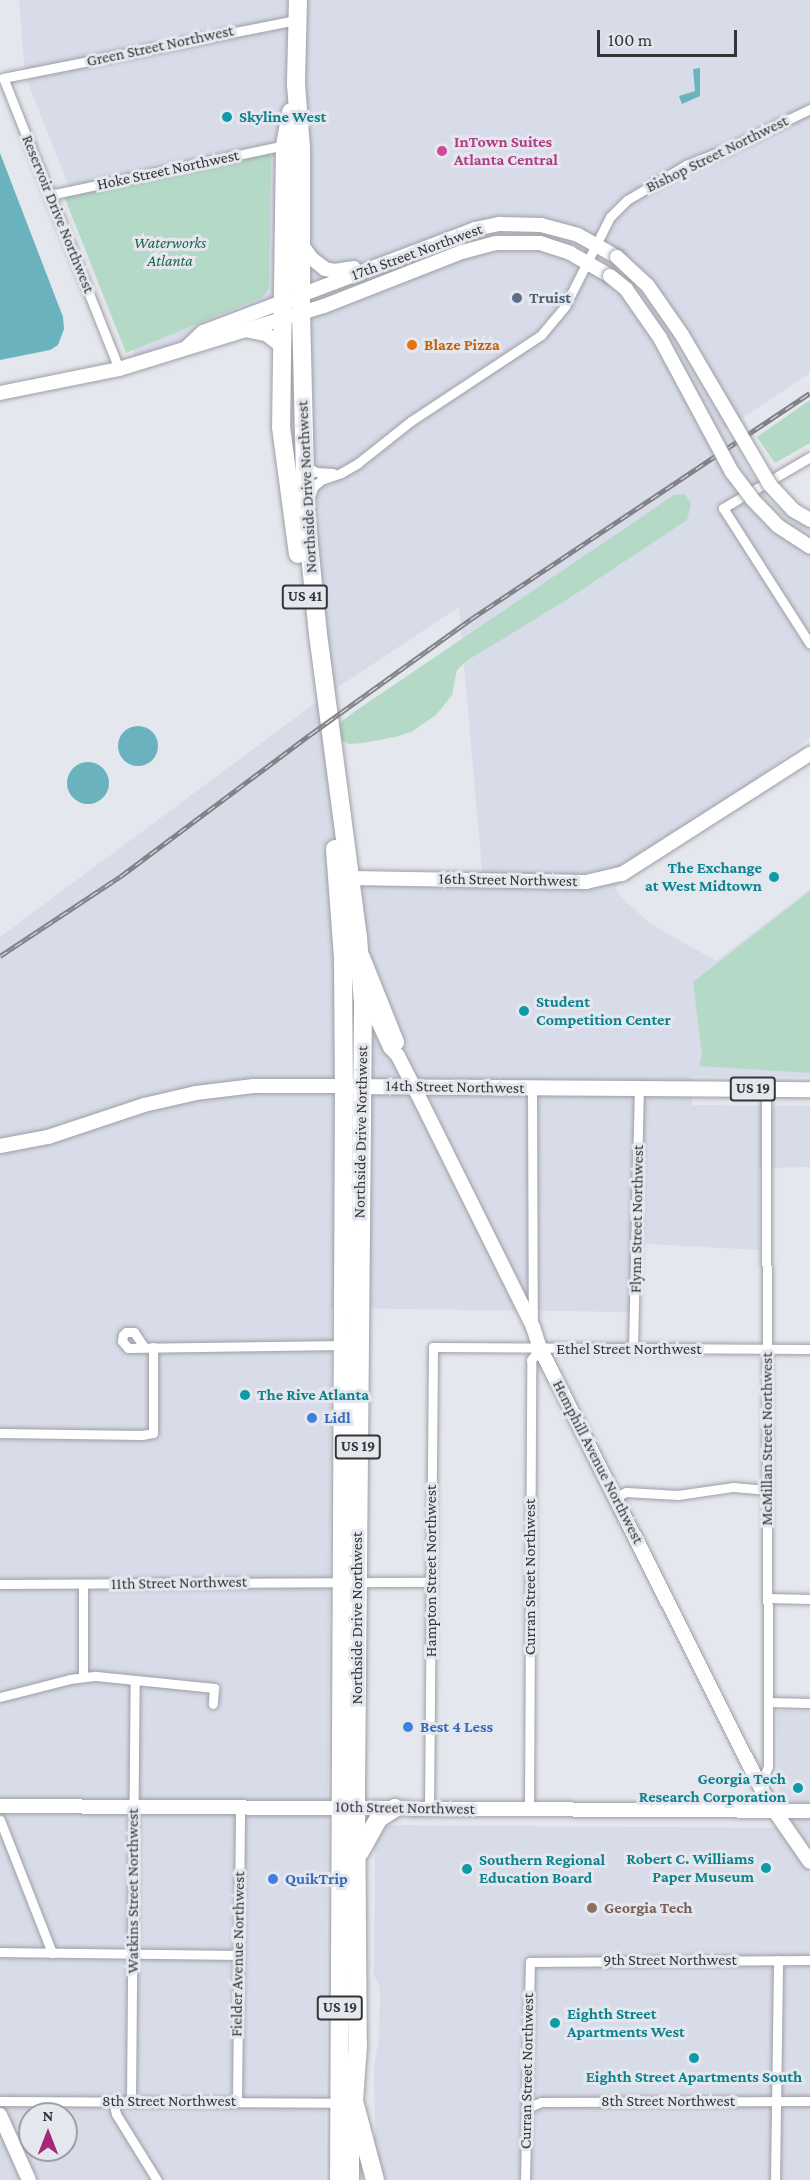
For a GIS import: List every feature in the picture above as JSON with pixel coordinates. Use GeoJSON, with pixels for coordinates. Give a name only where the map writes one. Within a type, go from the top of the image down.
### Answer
{"type":"FeatureCollection","features":[{"type":"Feature","properties":{"kind":"highway","name":"Northside Drive Northwest"},"geometry":{"type":"LineString","coordinates":[[298,0],[296,84],[301,148],[303,465],[306,514],[318,634],[351,878],[362,987],[353,1086],[344,1345],[350,1582],[349,1808],[343,2105],[348,2178]]}},
{"type":"Feature","properties":{"kind":"highway","name":"Northside Drive Northwest"},"geometry":{"type":"LineString","coordinates":[[296,84],[285,145],[280,345],[284,457],[307,608],[331,800],[353,1086],[358,1436],[350,1582]]}},
{"type":"Feature","properties":{"kind":"highway"},"geometry":{"type":"LineString","coordinates":[[344,1345],[352,1362],[352,1412],[358,1436]]}},
{"type":"Feature","properties":{"kind":"highway","name":"Northside Drive Northwest"},"geometry":{"type":"LineString","coordinates":[[349,1808],[358,1857],[358,2045],[343,2105],[375,2180]]}},
{"type":"Feature","properties":{"kind":"highway"},"geometry":{"type":"LineString","coordinates":[[358,1857],[371,1827],[379,1818],[395,1808]]}},
{"type":"Feature","properties":{"kind":"main road","name":"14th Street Northwest"},"geometry":{"type":"LineString","coordinates":[[353,1086],[810,1089]]}},
{"type":"Feature","properties":{"kind":"street","name":"Green Street Northwest"},"geometry":{"type":"LineString","coordinates":[[22,74],[297,20]]}},
{"type":"Feature","properties":{"kind":"street","name":"Reservoir Drive Northwest"},"geometry":{"type":"LineString","coordinates":[[22,74],[3,78],[119,369]]}},
{"type":"Feature","properties":{"kind":"street","name":"Bishop Street Northwest"},"geometry":{"type":"LineString","coordinates":[[306,514],[311,492],[317,483],[341,473],[411,422],[541,335],[565,306],[610,217],[639,191],[686,165],[727,149],[810,109]]}},
{"type":"Feature","properties":{"kind":"street","name":"Hoke Street Northwest"},"geometry":{"type":"LineString","coordinates":[[50,195],[285,145]]}},
{"type":"Feature","properties":{"kind":"street","name":"17th Street Northwest"},"geometry":{"type":"LineString","coordinates":[[301,303],[380,265],[475,229],[499,224],[541,225],[561,229],[596,243],[617,257],[648,286],[682,335],[770,485],[793,510],[810,520]]}},
{"type":"Feature","properties":{"kind":"street","name":"17th Street Northwest"},"geometry":{"type":"LineString","coordinates":[[184,349],[202,332],[496,243],[540,243],[567,251],[610,276],[626,289],[660,338],[732,472],[752,500],[778,526],[810,547]]}},
{"type":"Feature","properties":{"kind":"street"},"geometry":{"type":"LineString","coordinates":[[302,245],[312,258],[325,268],[335,271],[380,265]]}},
{"type":"Feature","properties":{"kind":"street","name":"17th Street Northwest"},"geometry":{"type":"LineString","coordinates":[[0,393],[119,369],[240,330],[281,309]]}},
{"type":"Feature","properties":{"kind":"street"},"geometry":{"type":"LineString","coordinates":[[240,330],[266,334],[280,345]]}},
{"type":"Feature","properties":{"kind":"street"},"geometry":{"type":"LineString","coordinates":[[810,457],[723,508],[810,644]]}},
{"type":"Feature","properties":{"kind":"street"},"geometry":{"type":"LineString","coordinates":[[303,465],[316,472],[341,473]]}},
{"type":"Feature","properties":{"kind":"street","name":"16th Street Northwest"},"geometry":{"type":"LineString","coordinates":[[351,878],[586,882],[622,874],[810,754]]}},
{"type":"Feature","properties":{"kind":"street","name":"Hemphill Avenue Northwest"},"geometry":{"type":"LineString","coordinates":[[358,945],[397,1042],[398,1056]]}},
{"type":"Feature","properties":{"kind":"street","name":"Hemphill Avenue Northwest"},"geometry":{"type":"LineString","coordinates":[[343,958],[362,987],[390,1047],[398,1056],[414,1087],[533,1327],[540,1348],[760,1787],[772,1810],[810,1862]]}},
{"type":"Feature","properties":{"kind":"street","name":"14th Street Northwest"},"geometry":{"type":"LineString","coordinates":[[0,1146],[48,1137],[144,1105],[196,1093],[254,1086],[353,1086]]}},
{"type":"Feature","properties":{"kind":"street"},"geometry":{"type":"LineString","coordinates":[[532,1088],[533,1327]]}},
{"type":"Feature","properties":{"kind":"street","name":"Flynn Street Northwest"},"geometry":{"type":"LineString","coordinates":[[633,1349],[639,1089]]}},
{"type":"Feature","properties":{"kind":"street","name":"McMillan Street Northwest"},"geometry":{"type":"LineString","coordinates":[[760,1787],[768,1766],[766,1089]]}},
{"type":"Feature","properties":{"kind":"street"},"geometry":{"type":"LineString","coordinates":[[0,1433],[142,1435],[153,1433],[149,1347],[344,1345]]}},
{"type":"Feature","properties":{"kind":"street","name":"Hampton Street Northwest"},"geometry":{"type":"LineString","coordinates":[[429,1809],[433,1347],[447,1347]]}},
{"type":"Feature","properties":{"kind":"street","name":"Ethel Street Northwest"},"geometry":{"type":"LineString","coordinates":[[447,1347],[810,1349]]}},
{"type":"Feature","properties":{"kind":"street","name":"Curran Street Northwest"},"geometry":{"type":"LineString","coordinates":[[529,1809],[531,1360],[540,1348]]}},
{"type":"Feature","properties":{"kind":"street"},"geometry":{"type":"LineString","coordinates":[[616,1497],[626,1492],[678,1495],[733,1487],[766,1490]]}},
{"type":"Feature","properties":{"kind":"street","name":"11th Street Northwest"},"geometry":{"type":"LineString","coordinates":[[0,1584],[431,1582]]}},
{"type":"Feature","properties":{"kind":"street"},"geometry":{"type":"LineString","coordinates":[[83,1584],[83,1677]]}},
{"type":"Feature","properties":{"kind":"street"},"geometry":{"type":"LineString","coordinates":[[767,1598],[810,1599]]}},
{"type":"Feature","properties":{"kind":"street"},"geometry":{"type":"LineString","coordinates":[[0,1697],[83,1677],[214,1688],[213,1704]]}},
{"type":"Feature","properties":{"kind":"street","name":"Watkins Street Northwest"},"geometry":{"type":"LineString","coordinates":[[131,2101],[135,1680]]}},
{"type":"Feature","properties":{"kind":"street"},"geometry":{"type":"LineString","coordinates":[[768,1702],[810,1703]]}},
{"type":"Feature","properties":{"kind":"street","name":"10th Street Northwest"},"geometry":{"type":"LineString","coordinates":[[0,1806],[810,1811]]}},
{"type":"Feature","properties":{"kind":"street","name":"Fielder Avenue Northwest"},"geometry":{"type":"LineString","coordinates":[[237,2102],[240,1807]]}},
{"type":"Feature","properties":{"kind":"street"},"geometry":{"type":"LineString","coordinates":[[0,1820],[52,1953]]}},
{"type":"Feature","properties":{"kind":"street"},"geometry":{"type":"LineString","coordinates":[[0,1952],[238,1955]]}},
{"type":"Feature","properties":{"kind":"street"},"geometry":{"type":"LineString","coordinates":[[775,2180],[778,1960]]}},
{"type":"Feature","properties":{"kind":"street","name":"9th Street Northwest"},"geometry":{"type":"LineString","coordinates":[[530,1962],[810,1960]]}},
{"type":"Feature","properties":{"kind":"street","name":"Curran Street Northwest"},"geometry":{"type":"LineString","coordinates":[[525,2180],[530,1962]]}},
{"type":"Feature","properties":{"kind":"street","name":"8th Street Northwest"},"geometry":{"type":"LineString","coordinates":[[0,2101],[343,2105]]}},
{"type":"Feature","properties":{"kind":"street"},"geometry":{"type":"LineString","coordinates":[[113,2101],[116,2114],[157,2180]]}},
{"type":"Feature","properties":{"kind":"street","name":"8th Street Northwest"},"geometry":{"type":"LineString","coordinates":[[527,2108],[541,2102],[810,2101]]}},
{"type":"Feature","properties":{"kind":"street"},"geometry":{"type":"LineString","coordinates":[[0,2115],[29,2180]]}},
{"type":"Feature","properties":{"kind":"shaded area"},"geometry":{"type":"Polygon","coordinates":[[[19,0],[810,0],[810,373],[725,430],[768,500],[810,527],[810,738],[615,888],[619,895],[649,923],[716,961],[810,889],[810,1077],[692,1076],[692,1105],[810,1106],[810,1167],[759,1168],[759,1250],[630,1243],[630,1312],[331,1308],[325,2180],[0,2180],[0,937],[326,695],[308,548],[306,330],[209,342],[136,359],[25,75],[19,0]],[[459,607],[326,695],[349,876],[483,882],[459,607]]]}},
{"type":"Feature","properties":{"kind":"shaded area","name":"Georgia Tech"},"geometry":{"type":"Polygon","coordinates":[[[777,1711],[810,1711],[810,2180],[366,2180],[375,2134],[374,2066],[379,2039],[380,1988],[374,1975],[375,1842],[381,1830],[389,1825],[786,1828],[779,1792],[777,1711]]]}},
{"type":"Feature","properties":{"kind":"green space","name":"Waterworks Atlanta"},"geometry":{"type":"Polygon","coordinates":[[[271,153],[269,288],[263,297],[126,353],[64,196],[271,153]]]}},
{"type":"Feature","properties":{"kind":"green space"},"geometry":{"type":"Polygon","coordinates":[[[810,400],[810,443],[775,463],[757,437],[810,400]]]}},
{"type":"Feature","properties":{"kind":"green space"},"geometry":{"type":"Polygon","coordinates":[[[685,494],[691,504],[687,520],[568,599],[468,660],[457,670],[452,695],[436,715],[411,732],[395,737],[349,744],[341,740],[337,731],[341,722],[354,712],[674,495],[685,494]]]}},
{"type":"Feature","properties":{"kind":"green space"},"geometry":{"type":"Polygon","coordinates":[[[810,891],[810,1073],[699,1066],[702,1055],[693,982],[810,891]]]}},
{"type":"Feature","properties":{"kind":"water"},"geometry":{"type":"Polygon","coordinates":[[[700,68],[700,96],[682,104],[679,96],[695,91],[693,69],[700,68]]]}},
{"type":"Feature","properties":{"kind":"water"},"geometry":{"type":"Polygon","coordinates":[[[0,153],[63,317],[64,329],[58,345],[50,350],[0,360],[0,153]]]}},
{"type":"Feature","properties":{"kind":"water"},"geometry":{"type":"Polygon","coordinates":[[[138,726],[146,727],[152,732],[157,738],[157,754],[152,760],[146,765],[138,766],[130,765],[124,760],[119,754],[118,746],[119,738],[124,732],[130,727],[138,726]]]}},
{"type":"Feature","properties":{"kind":"water"},"geometry":{"type":"Polygon","coordinates":[[[88,762],[96,763],[103,768],[108,775],[108,791],[103,798],[96,803],[88,804],[80,803],[73,798],[68,791],[67,783],[68,775],[73,768],[80,763],[88,762]]]}},
{"type":"Feature","properties":{"kind":"railway"},"geometry":{"type":"LineString","coordinates":[[0,956],[121,876],[311,734],[471,619],[810,393]]}},
{"type":"Feature","properties":{"kind":"place","name":"Skyline West"},"geometry":{"type":"Point","coordinates":[227,117]}},
{"type":"Feature","properties":{"kind":"place","name":"InTown Suites Atlanta Central"},"geometry":{"type":"Point","coordinates":[442,151]}},
{"type":"Feature","properties":{"kind":"place","name":"Truist"},"geometry":{"type":"Point","coordinates":[517,298]}},
{"type":"Feature","properties":{"kind":"place","name":"Blaze Pizza"},"geometry":{"type":"Point","coordinates":[412,345]}},
{"type":"Feature","properties":{"kind":"place","name":"The Exchange at West Midtown"},"geometry":{"type":"Point","coordinates":[774,877]}},
{"type":"Feature","properties":{"kind":"place","name":"Student Competition Center"},"geometry":{"type":"Point","coordinates":[524,1011]}},
{"type":"Feature","properties":{"kind":"place","name":"The Rive Atlanta"},"geometry":{"type":"Point","coordinates":[245,1395]}},
{"type":"Feature","properties":{"kind":"place","name":"Lidl"},"geometry":{"type":"Point","coordinates":[312,1418]}},
{"type":"Feature","properties":{"kind":"place","name":"Best 4 Less"},"geometry":{"type":"Point","coordinates":[408,1727]}},
{"type":"Feature","properties":{"kind":"place","name":"Georgia Tech Research Corporation"},"geometry":{"type":"Point","coordinates":[798,1788]}},
{"type":"Feature","properties":{"kind":"place","name":"Robert C. Williams Paper Museum"},"geometry":{"type":"Point","coordinates":[766,1868]}},
{"type":"Feature","properties":{"kind":"place","name":"Southern Regional Education Board"},"geometry":{"type":"Point","coordinates":[467,1869]}},
{"type":"Feature","properties":{"kind":"place","name":"QuikTrip"},"geometry":{"type":"Point","coordinates":[273,1879]}},
{"type":"Feature","properties":{"kind":"place","name":"Georgia Tech"},"geometry":{"type":"Point","coordinates":[592,1908]}},
{"type":"Feature","properties":{"kind":"place","name":"Eighth Street Apartments West"},"geometry":{"type":"Point","coordinates":[555,2023]}},
{"type":"Feature","properties":{"kind":"place","name":"Eighth Street Apartments South"},"geometry":{"type":"Point","coordinates":[694,2058]}}]}
